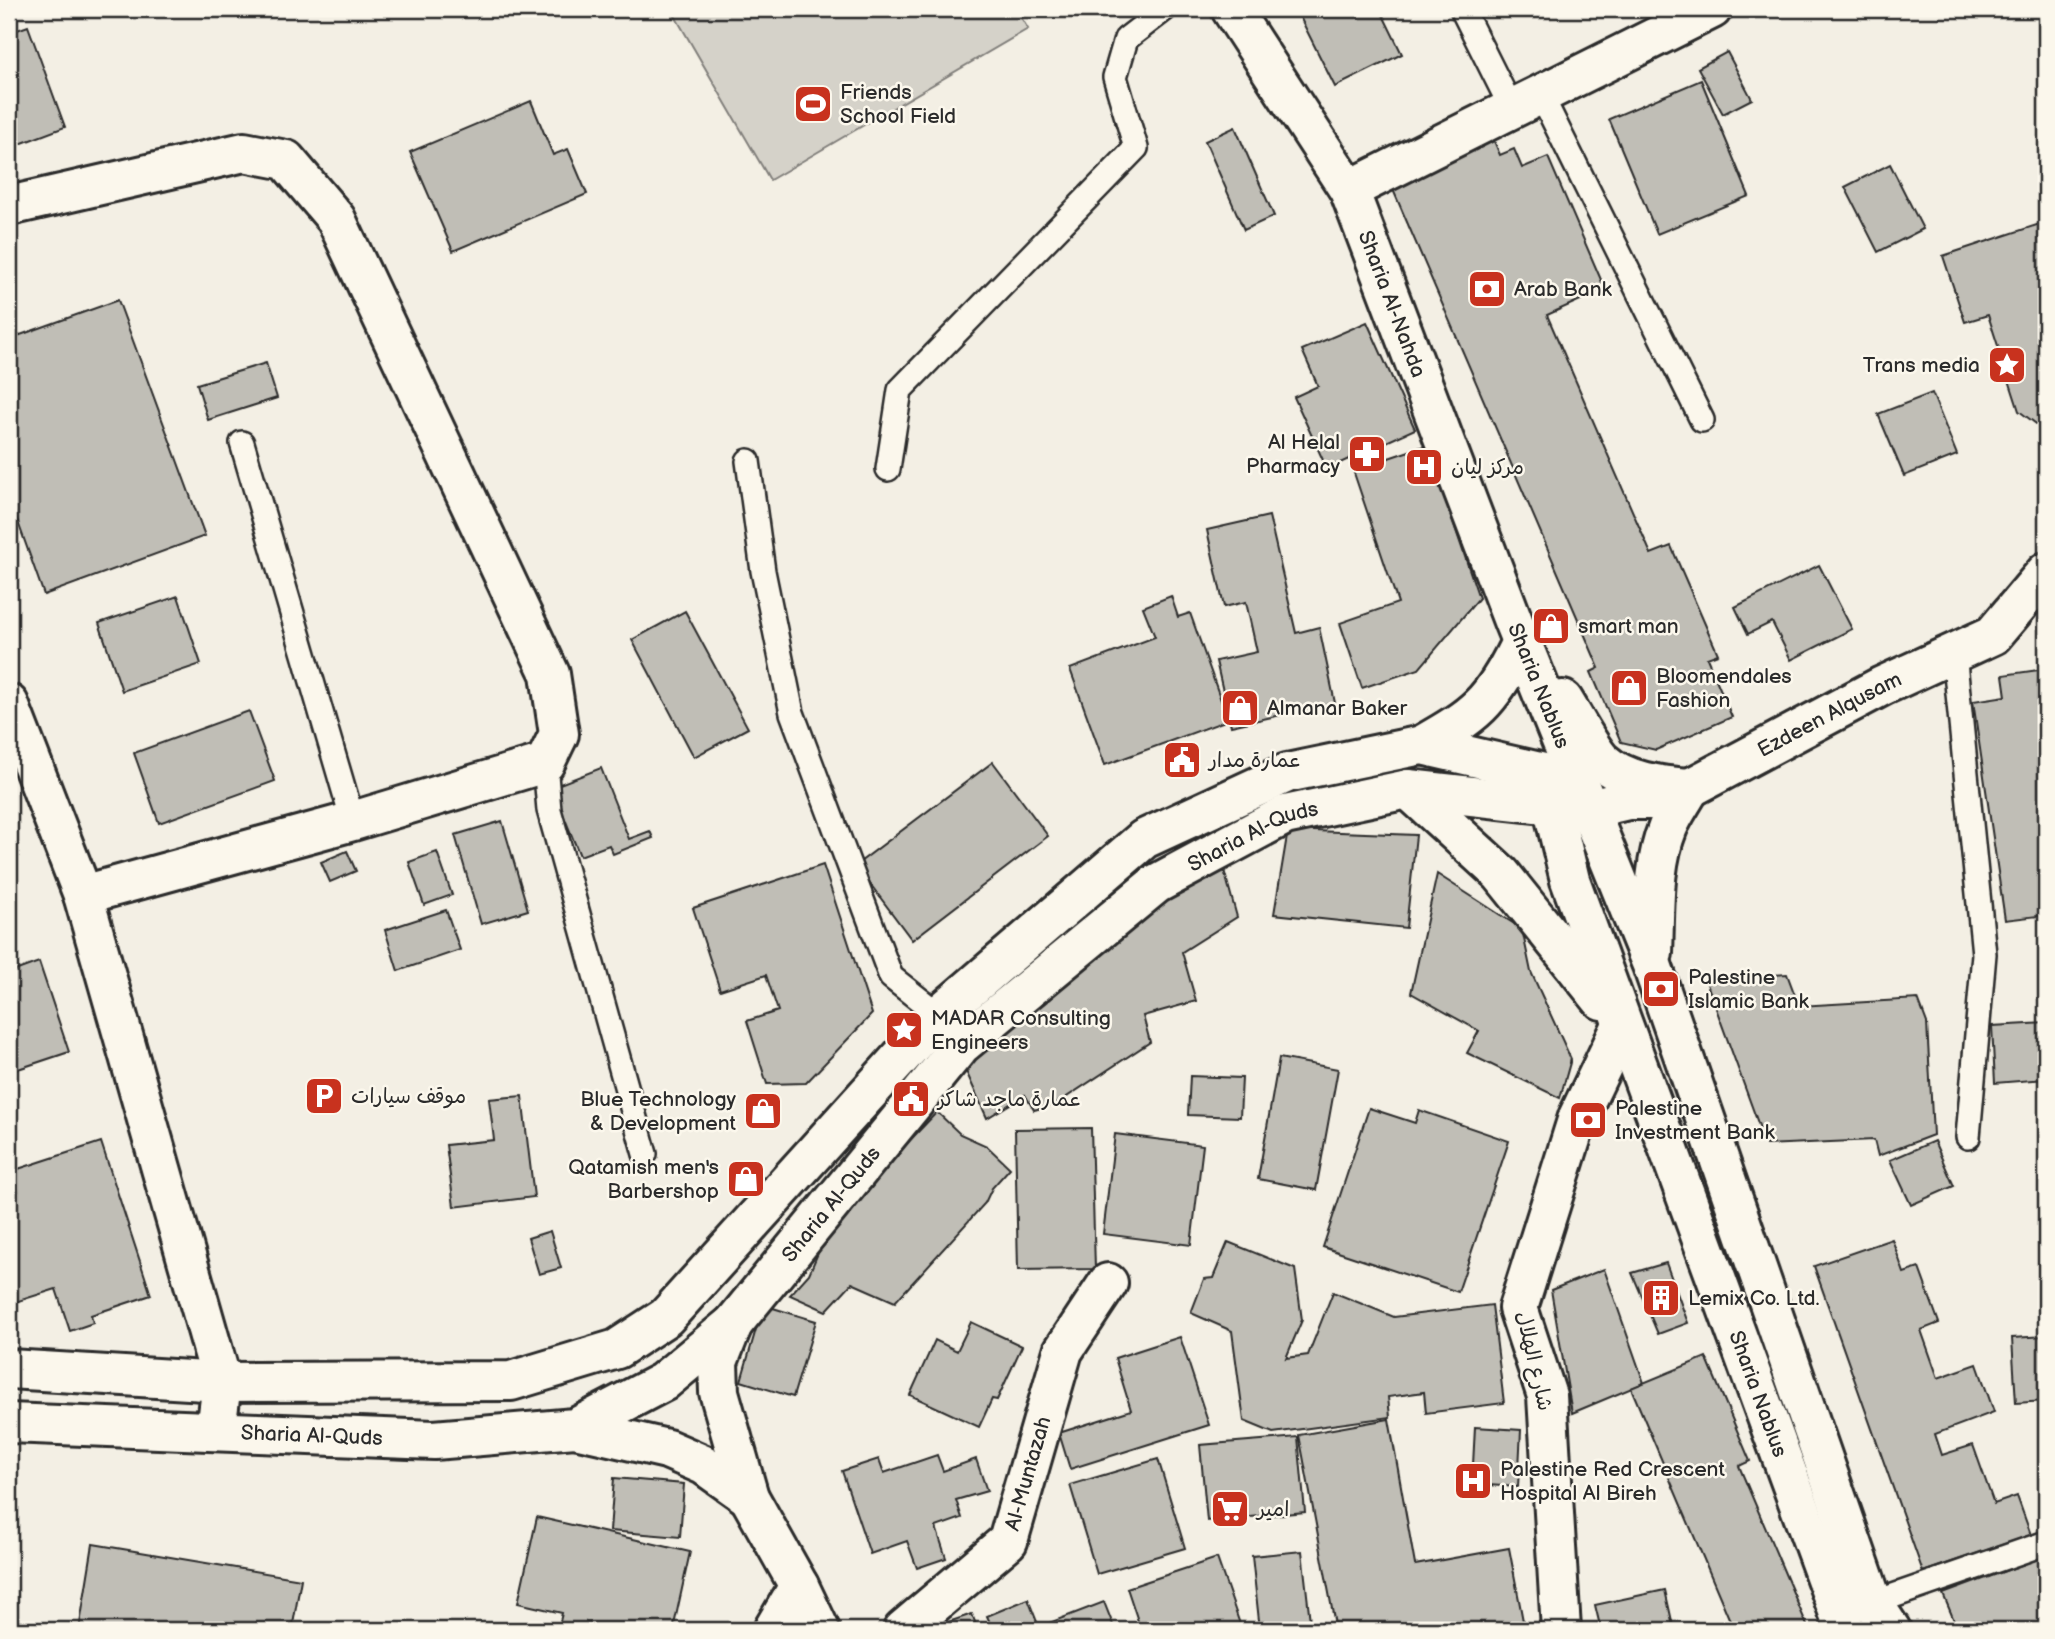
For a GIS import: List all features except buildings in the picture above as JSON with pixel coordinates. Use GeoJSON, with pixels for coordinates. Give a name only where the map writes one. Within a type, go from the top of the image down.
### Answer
{"type":"FeatureCollection","features":[{"type":"Feature","properties":{"kind":"main road","name":"Sharia Al-Nahda"},"geometry":{"type":"LineString","coordinates":[[1231,9],[1349,190],[1515,634]]}},
{"type":"Feature","properties":{"kind":"main road"},"geometry":{"type":"LineString","coordinates":[[1349,190],[1712,9]]}},
{"type":"Feature","properties":{"kind":"main road"},"geometry":{"type":"LineString","coordinates":[[9,206],[244,152],[286,160],[336,219],[550,674],[559,734],[545,763],[353,821],[83,895]]}},
{"type":"Feature","properties":{"kind":"main road","name":"Ezdeen Alqusam"},"geometry":{"type":"LineString","coordinates":[[1562,796],[1660,800],[1690,788],[1882,686],[1993,635],[2046,572]]}},
{"type":"Feature","properties":{"kind":"main road"},"geometry":{"type":"LineString","coordinates":[[1422,745],[1462,722],[1487,700],[1503,678],[1515,634]]}},
{"type":"Feature","properties":{"kind":"main road"},"geometry":{"type":"LineString","coordinates":[[1515,634],[1602,760],[1635,780],[1690,788],[1669,825],[1661,848],[1656,878],[1652,965]]}},
{"type":"Feature","properties":{"kind":"main road","name":"Sharia Nablus"},"geometry":{"type":"LineString","coordinates":[[1515,634],[1562,796],[1570,880],[1845,1630]]}},
{"type":"Feature","properties":{"kind":"main road","name":"Sharia Nablus"},"geometry":{"type":"LineString","coordinates":[[1515,634],[1562,796],[1652,965],[1882,1617]]}},
{"type":"Feature","properties":{"kind":"main road"},"geometry":{"type":"LineString","coordinates":[[9,704],[83,895],[222,1382],[216,1431]]}},
{"type":"Feature","properties":{"kind":"main road","name":"Sharia Al-Quds"},"geometry":{"type":"LineString","coordinates":[[9,1369],[222,1382],[510,1381],[617,1349],[666,1317],[939,1015],[1144,839],[1287,773],[1422,745],[1562,796]]}},
{"type":"Feature","properties":{"kind":"main road"},"geometry":{"type":"LineString","coordinates":[[1408,789],[1501,874],[1622,1025]]}},
{"type":"Feature","properties":{"kind":"main road","name":"Sharia Al-Quds"},"geometry":{"type":"LineString","coordinates":[[9,1423],[434,1440],[575,1429],[663,1382],[733,1324],[961,1045],[1156,884],[1285,815],[1408,789],[1562,796]]}},
{"type":"Feature","properties":{"kind":"main road","name":"شارع الهلال"},"geometry":{"type":"LineString","coordinates":[[1561,1630],[1546,1396],[1518,1308],[1578,1117],[1622,1025]]}},
{"type":"Feature","properties":{"kind":"main road","name":"Al-Muntazah"},"geometry":{"type":"LineString","coordinates":[[903,1630],[1008,1541],[1063,1351],[1108,1283]]}},
{"type":"Feature","properties":{"kind":"main road"},"geometry":{"type":"LineString","coordinates":[[733,1324],[718,1362],[719,1392],[749,1497],[799,1586],[820,1630]]}},
{"type":"Feature","properties":{"kind":"main road"},"geometry":{"type":"LineString","coordinates":[[575,1429],[667,1449],[704,1465],[749,1497]]}},
{"type":"Feature","properties":{"kind":"main road"},"geometry":{"type":"LineString","coordinates":[[773,1630],[799,1586]]}},
{"type":"Feature","properties":{"kind":"lane"},"geometry":{"type":"LineString","coordinates":[[888,469],[900,390],[1136,148],[1115,77],[1126,39],[1165,9]]}},
{"type":"Feature","properties":{"kind":"lane"},"geometry":{"type":"LineString","coordinates":[[1462,9],[1526,102],[1702,419]]}},
{"type":"Feature","properties":{"kind":"lane"},"geometry":{"type":"LineString","coordinates":[[242,443],[353,821]]}},
{"type":"Feature","properties":{"kind":"lane"},"geometry":{"type":"LineString","coordinates":[[748,461],[764,571],[792,713],[891,977],[939,1015]]}},
{"type":"Feature","properties":{"kind":"lane"},"geometry":{"type":"LineString","coordinates":[[1954,653],[1984,954],[1968,1137]]}},
{"type":"Feature","properties":{"kind":"lane"},"geometry":{"type":"LineString","coordinates":[[545,763],[549,810],[645,1154]]}},
{"type":"Feature","properties":{"kind":"lane"},"geometry":{"type":"LineString","coordinates":[[1882,1617],[2046,1543]]}},
{"type":"Feature","properties":{"kind":"shaded area","name":"Friends School Field"},"geometry":{"type":"Polygon","coordinates":[[[671,9],[1016,9],[1028,29],[770,180],[671,9]]]}},
{"type":"Feature","properties":{"kind":"place","name":"Friends School Field"},"geometry":{"type":"Point","coordinates":[813,104]}},
{"type":"Feature","properties":{"kind":"place","name":"Arab Bank"},"geometry":{"type":"Point","coordinates":[1487,289]}},
{"type":"Feature","properties":{"kind":"place","name":"Trans media"},"geometry":{"type":"Point","coordinates":[2007,365]}},
{"type":"Feature","properties":{"kind":"place","name":"Al Helal Pharmacy"},"geometry":{"type":"Point","coordinates":[1367,454]}},
{"type":"Feature","properties":{"kind":"place","name":"مركز ليان"},"geometry":{"type":"Point","coordinates":[1424,467]}},
{"type":"Feature","properties":{"kind":"place","name":"smart man"},"geometry":{"type":"Point","coordinates":[1551,626]}},
{"type":"Feature","properties":{"kind":"place","name":"Bloomendales Fashion"},"geometry":{"type":"Point","coordinates":[1629,688]}},
{"type":"Feature","properties":{"kind":"place","name":"Almanar Baker"},"geometry":{"type":"Point","coordinates":[1240,708]}},
{"type":"Feature","properties":{"kind":"place","name":"عمارة مدار"},"geometry":{"type":"Point","coordinates":[1182,760]}},
{"type":"Feature","properties":{"kind":"place","name":"Palestine Islamic Bank"},"geometry":{"type":"Point","coordinates":[1661,989]}},
{"type":"Feature","properties":{"kind":"place","name":"MADAR Consulting Engineers"},"geometry":{"type":"Point","coordinates":[904,1030]}},
{"type":"Feature","properties":{"kind":"place","name":"موقف سيارات"},"geometry":{"type":"Point","coordinates":[324,1096]}},
{"type":"Feature","properties":{"kind":"place","name":"عمارة ماجد شاكر"},"geometry":{"type":"Point","coordinates":[911,1099]}},
{"type":"Feature","properties":{"kind":"place","name":"Blue Technology & Development"},"geometry":{"type":"Point","coordinates":[763,1111]}},
{"type":"Feature","properties":{"kind":"place","name":"Palestine Investment Bank"},"geometry":{"type":"Point","coordinates":[1588,1120]}},
{"type":"Feature","properties":{"kind":"place","name":"Qatamish men's Barbershop"},"geometry":{"type":"Point","coordinates":[746,1179]}},
{"type":"Feature","properties":{"kind":"place","name":"Lemix Co. Ltd."},"geometry":{"type":"Point","coordinates":[1661,1298]}},
{"type":"Feature","properties":{"kind":"place","name":"Palestine Red Crescent Hospital Al Bireh"},"geometry":{"type":"Point","coordinates":[1473,1481]}},
{"type":"Feature","properties":{"kind":"place","name":"امير"},"geometry":{"type":"Point","coordinates":[1230,1509]}}]}
